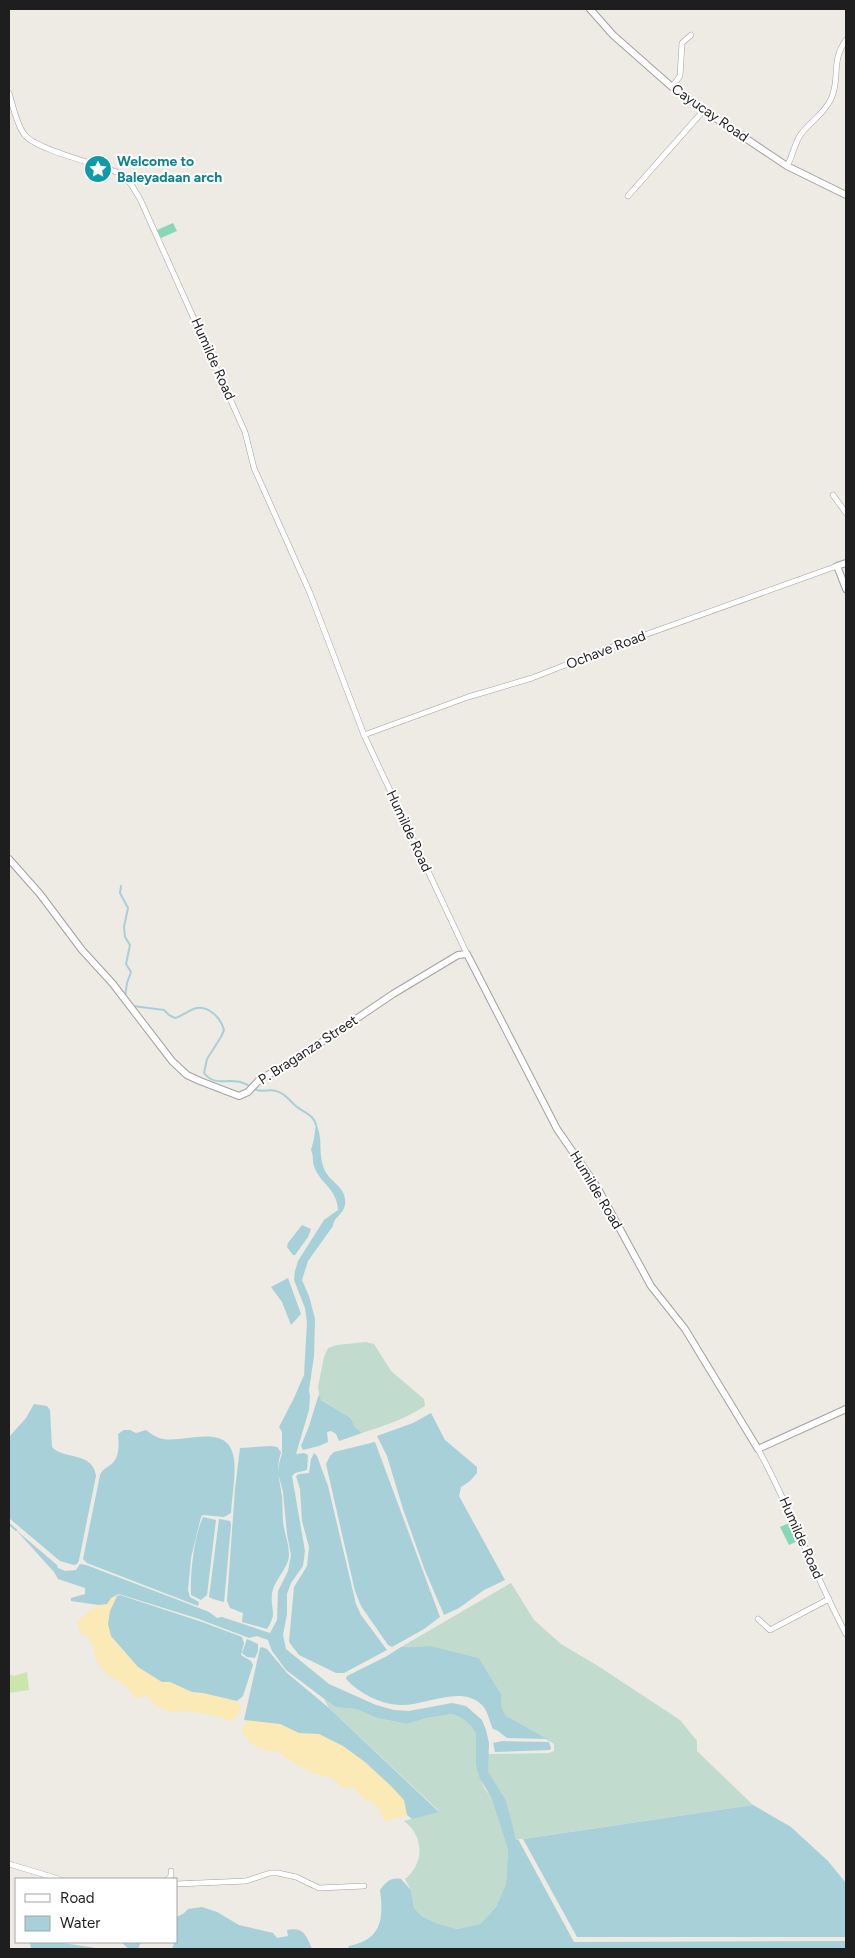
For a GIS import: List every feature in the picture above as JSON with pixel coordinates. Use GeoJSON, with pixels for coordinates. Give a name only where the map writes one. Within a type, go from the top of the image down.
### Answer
{"type":"FeatureCollection","features":[{"type":"Feature","properties":{"kind":"street","name":"Cayucay Road"},"geometry":{"type":"LineString","coordinates":[[590,9],[613,35],[672,87],[787,166],[846,195]]}},
{"type":"Feature","properties":{"kind":"street"},"geometry":{"type":"LineString","coordinates":[[672,87],[680,76],[682,43],[691,34]]}},
{"type":"Feature","properties":{"kind":"street"},"geometry":{"type":"LineString","coordinates":[[787,166],[800,135],[821,114],[832,98],[836,81],[836,63],[846,40]]}},
{"type":"Feature","properties":{"kind":"street","name":"Humilde Road"},"geometry":{"type":"LineString","coordinates":[[9,93],[20,128],[28,138],[40,145],[115,171],[127,178],[140,200],[245,432],[254,468],[329,641],[364,735],[467,954],[557,1129],[597,1187],[651,1286],[685,1329],[758,1449],[788,1506],[828,1599],[846,1634]]}},
{"type":"Feature","properties":{"kind":"street"},"geometry":{"type":"LineString","coordinates":[[628,196],[704,110]]}},
{"type":"Feature","properties":{"kind":"street"},"geometry":{"type":"LineString","coordinates":[[834,495],[846,513]]}},
{"type":"Feature","properties":{"kind":"street","name":"Ochave Road"},"geometry":{"type":"LineString","coordinates":[[364,735],[468,697],[540,676],[614,646],[846,563]]}},
{"type":"Feature","properties":{"kind":"street"},"geometry":{"type":"LineString","coordinates":[[837,566],[846,588]]}},
{"type":"Feature","properties":{"kind":"street","name":"P. Braganza Street"},"geometry":{"type":"LineString","coordinates":[[9,859],[40,894],[82,950],[113,984],[178,1068],[200,1082],[237,1095],[242,1096],[255,1084],[291,1063],[433,969],[458,955],[467,954]]}},
{"type":"Feature","properties":{"kind":"street"},"geometry":{"type":"LineString","coordinates":[[758,1449],[846,1409]]}},
{"type":"Feature","properties":{"kind":"street"},"geometry":{"type":"LineString","coordinates":[[758,1619],[770,1630],[828,1599]]}},
{"type":"Feature","properties":{"kind":"street"},"geometry":{"type":"LineString","coordinates":[[9,1864],[56,1878]]}},
{"type":"Feature","properties":{"kind":"street"},"geometry":{"type":"LineString","coordinates":[[168,1878],[171,1871]]}},
{"type":"Feature","properties":{"kind":"street"},"geometry":{"type":"LineString","coordinates":[[178,1884],[246,1881],[270,1873],[288,1875],[319,1888],[364,1886]]}},
{"type":"Feature","properties":{"kind":"green space"},"geometry":{"type":"Polygon","coordinates":[[[173,223],[177,231],[161,238],[157,230],[173,223]]]}},
{"type":"Feature","properties":{"kind":"green space"},"geometry":{"type":"Polygon","coordinates":[[[366,1342],[374,1344],[391,1371],[424,1399],[425,1406],[386,1425],[362,1433],[354,1426],[351,1418],[320,1399],[318,1387],[324,1357],[328,1348],[337,1345],[366,1342]]]}},
{"type":"Feature","properties":{"kind":"green space"},"geometry":{"type":"Polygon","coordinates":[[[789,1523],[798,1541],[789,1545],[780,1527],[789,1523]]]}},
{"type":"Feature","properties":{"kind":"green space"},"geometry":{"type":"Polygon","coordinates":[[[511,1583],[534,1620],[561,1644],[680,1720],[697,1741],[697,1751],[753,1805],[515,1840],[506,1800],[488,1771],[487,1754],[549,1753],[554,1751],[554,1744],[506,1716],[502,1708],[501,1694],[479,1658],[430,1646],[401,1647],[511,1583]]]}},
{"type":"Feature","properties":{"kind":"green space"},"geometry":{"type":"Polygon","coordinates":[[[27,1672],[29,1690],[9,1693],[9,1674],[14,1676],[27,1672]]]}},
{"type":"Feature","properties":{"kind":"green space"},"geometry":{"type":"Polygon","coordinates":[[[324,1699],[335,1707],[356,1709],[377,1718],[407,1724],[427,1718],[452,1714],[462,1718],[471,1726],[476,1734],[476,1766],[484,1788],[491,1797],[508,1850],[506,1884],[496,1907],[480,1924],[457,1929],[423,1917],[414,1908],[411,1890],[405,1879],[412,1873],[416,1865],[419,1858],[419,1850],[415,1834],[404,1821],[439,1811],[329,1708],[324,1699]]]}},
{"type":"Feature","properties":{"kind":"sand"},"geometry":{"type":"Polygon","coordinates":[[[117,1596],[110,1611],[111,1636],[138,1667],[162,1682],[170,1682],[192,1692],[237,1701],[241,1707],[238,1715],[232,1720],[227,1721],[219,1716],[185,1711],[170,1712],[154,1704],[147,1696],[135,1698],[125,1686],[104,1671],[93,1653],[95,1649],[88,1636],[80,1633],[77,1622],[94,1607],[107,1604],[108,1600],[117,1596]]]}},
{"type":"Feature","properties":{"kind":"sand"},"geometry":{"type":"Polygon","coordinates":[[[246,1721],[280,1724],[299,1733],[319,1734],[343,1746],[365,1762],[404,1800],[407,1815],[385,1821],[379,1808],[371,1801],[365,1800],[353,1787],[343,1788],[332,1778],[313,1773],[292,1762],[278,1751],[257,1747],[248,1740],[242,1730],[246,1721]]]}},
{"type":"Feature","properties":{"kind":"water"},"geometry":{"type":"Polygon","coordinates":[[[316,1123],[320,1135],[321,1158],[325,1171],[342,1191],[345,1204],[333,1226],[308,1261],[302,1280],[309,1296],[315,1319],[314,1356],[309,1390],[309,1410],[296,1454],[304,1453],[308,1455],[307,1470],[295,1473],[292,1476],[305,1551],[303,1566],[291,1583],[287,1594],[287,1614],[283,1635],[286,1649],[329,1684],[376,1705],[394,1710],[409,1711],[452,1703],[466,1706],[482,1720],[486,1730],[489,1743],[488,1771],[506,1800],[516,1840],[753,1805],[791,1827],[828,1861],[846,1883],[846,1949],[348,1949],[349,1946],[360,1943],[374,1934],[380,1919],[380,1890],[392,1879],[401,1879],[411,1890],[414,1908],[423,1917],[457,1929],[480,1924],[496,1907],[506,1884],[508,1850],[491,1797],[480,1779],[476,1766],[476,1734],[471,1726],[462,1718],[452,1714],[427,1718],[407,1724],[377,1718],[356,1709],[335,1707],[286,1670],[272,1651],[268,1640],[257,1636],[249,1638],[199,1619],[119,1594],[111,1598],[107,1604],[99,1605],[71,1601],[71,1598],[85,1594],[85,1588],[58,1579],[54,1572],[16,1530],[57,1565],[58,1568],[65,1571],[76,1570],[80,1564],[86,1565],[209,1612],[217,1618],[222,1617],[270,1633],[277,1620],[278,1591],[288,1571],[291,1555],[283,1492],[278,1473],[282,1453],[282,1432],[279,1427],[304,1375],[307,1322],[305,1308],[294,1280],[295,1271],[298,1261],[324,1220],[338,1210],[335,1196],[320,1177],[313,1164],[311,1150],[316,1123]]]}},
{"type":"Feature","properties":{"kind":"water"},"geometry":{"type":"Polygon","coordinates":[[[302,1225],[311,1229],[308,1237],[295,1255],[293,1255],[287,1247],[288,1243],[302,1225]]]}},
{"type":"Feature","properties":{"kind":"water"},"geometry":{"type":"Polygon","coordinates":[[[288,1278],[301,1314],[291,1325],[282,1302],[271,1287],[288,1278]]]}},
{"type":"Feature","properties":{"kind":"water"},"geometry":{"type":"Polygon","coordinates":[[[319,1394],[321,1400],[351,1418],[354,1426],[362,1433],[339,1441],[336,1434],[331,1431],[327,1432],[328,1442],[303,1450],[301,1446],[319,1394]]]}},
{"type":"Feature","properties":{"kind":"water"},"geometry":{"type":"Polygon","coordinates":[[[34,1404],[47,1406],[50,1410],[52,1447],[63,1454],[84,1459],[94,1468],[96,1476],[79,1560],[74,1565],[60,1561],[9,1518],[9,1437],[26,1418],[34,1404]]]}},
{"type":"Feature","properties":{"kind":"water"},"geometry":{"type":"Polygon","coordinates":[[[431,1413],[445,1440],[477,1467],[477,1473],[461,1487],[459,1496],[505,1580],[484,1590],[459,1608],[444,1615],[424,1568],[387,1456],[377,1436],[413,1423],[431,1413]]]}},
{"type":"Feature","properties":{"kind":"water"},"geometry":{"type":"Polygon","coordinates":[[[124,1430],[136,1433],[146,1430],[154,1436],[163,1439],[215,1437],[224,1441],[230,1448],[234,1459],[231,1513],[224,1517],[203,1515],[201,1517],[191,1558],[188,1590],[190,1597],[199,1602],[198,1606],[87,1563],[83,1559],[100,1475],[115,1460],[118,1448],[118,1434],[124,1430]]]}},
{"type":"Feature","properties":{"kind":"water"},"geometry":{"type":"Polygon","coordinates":[[[375,1442],[440,1617],[424,1629],[392,1647],[388,1645],[361,1606],[355,1591],[326,1464],[334,1452],[375,1442]]]}},
{"type":"Feature","properties":{"kind":"water"},"geometry":{"type":"Polygon","coordinates":[[[277,1447],[281,1452],[278,1475],[282,1497],[283,1524],[289,1555],[287,1564],[272,1593],[273,1615],[267,1629],[242,1622],[243,1613],[230,1608],[227,1601],[235,1489],[240,1448],[277,1447]]]}},
{"type":"Feature","properties":{"kind":"water"},"geometry":{"type":"Polygon","coordinates":[[[314,1453],[317,1456],[328,1486],[356,1604],[361,1615],[387,1650],[344,1673],[336,1673],[299,1655],[289,1642],[294,1587],[307,1566],[309,1547],[302,1521],[300,1489],[296,1476],[309,1473],[314,1453]]]}},
{"type":"Feature","properties":{"kind":"water"},"geometry":{"type":"Polygon","coordinates":[[[203,1517],[216,1520],[207,1595],[201,1600],[191,1595],[191,1586],[195,1545],[203,1517]]]}},
{"type":"Feature","properties":{"kind":"water"},"geometry":{"type":"Polygon","coordinates":[[[219,1519],[230,1521],[231,1525],[224,1602],[209,1597],[219,1519]]]}},
{"type":"Feature","properties":{"kind":"water"},"geometry":{"type":"Polygon","coordinates":[[[120,1595],[242,1637],[244,1643],[241,1655],[251,1661],[253,1665],[243,1696],[237,1701],[192,1692],[170,1682],[162,1682],[138,1667],[111,1636],[108,1624],[110,1611],[117,1596],[120,1595]]]}},
{"type":"Feature","properties":{"kind":"water"},"geometry":{"type":"Polygon","coordinates":[[[247,1639],[258,1644],[255,1658],[247,1657],[242,1653],[247,1639]]]}},
{"type":"Feature","properties":{"kind":"water"},"geometry":{"type":"Polygon","coordinates":[[[431,1646],[479,1658],[501,1694],[502,1708],[506,1716],[547,1739],[507,1738],[493,1729],[482,1705],[464,1696],[453,1696],[400,1705],[385,1703],[358,1689],[346,1679],[347,1676],[401,1647],[431,1646]]]}},
{"type":"Feature","properties":{"kind":"water"},"geometry":{"type":"Polygon","coordinates":[[[260,1648],[267,1649],[287,1673],[329,1708],[439,1812],[412,1819],[407,1815],[404,1800],[365,1762],[343,1746],[319,1734],[299,1733],[280,1724],[244,1720],[260,1648]]]}},
{"type":"Feature","properties":{"kind":"water"},"geometry":{"type":"Polygon","coordinates":[[[502,1741],[549,1742],[551,1748],[550,1750],[495,1752],[493,1743],[502,1741]]]}},
{"type":"Feature","properties":{"kind":"water"},"geometry":{"type":"Polygon","coordinates":[[[202,1907],[217,1912],[239,1925],[273,1933],[277,1938],[288,1936],[287,1930],[301,1931],[306,1936],[312,1949],[129,1949],[122,1943],[178,1943],[178,1916],[188,1909],[202,1907]]]}},
{"type":"Feature","properties":{"kind":"water"},"geometry":{"type":"Polygon","coordinates":[[[30,1943],[63,1943],[103,1949],[31,1949],[30,1943]]]}},
{"type":"Feature","properties":{"kind":"pier"},"geometry":{"type":"Polygon","coordinates":[[[518,1839],[523,1839],[577,1937],[846,1937],[846,1941],[574,1942],[518,1839]]]}},
{"type":"Feature","properties":{"kind":"pier"},"geometry":{"type":"Polygon","coordinates":[[[141,1943],[174,1943],[172,1949],[138,1949],[141,1943]]]}},
{"type":"Feature","properties":{"kind":"waterway"},"geometry":{"type":"LineString","coordinates":[[121,886],[120,893],[128,908],[124,927],[125,937],[130,945],[126,964],[131,972],[125,996]]}},
{"type":"Feature","properties":{"kind":"waterway"},"geometry":{"type":"LineString","coordinates":[[133,1006],[164,1010],[175,1018],[197,1008],[210,1011],[218,1018],[224,1030],[207,1059],[204,1073],[213,1080],[238,1081],[257,1090],[274,1090],[279,1092],[311,1116],[316,1125]]}},
{"type":"Feature","properties":{"kind":"waterway"},"geometry":{"type":"LineString","coordinates":[[9,1524],[16,1530]]}},
{"type":"Feature","properties":{"kind":"place","name":"Welcome to Baleyadaan arch"},"geometry":{"type":"Point","coordinates":[98,169]}}]}
